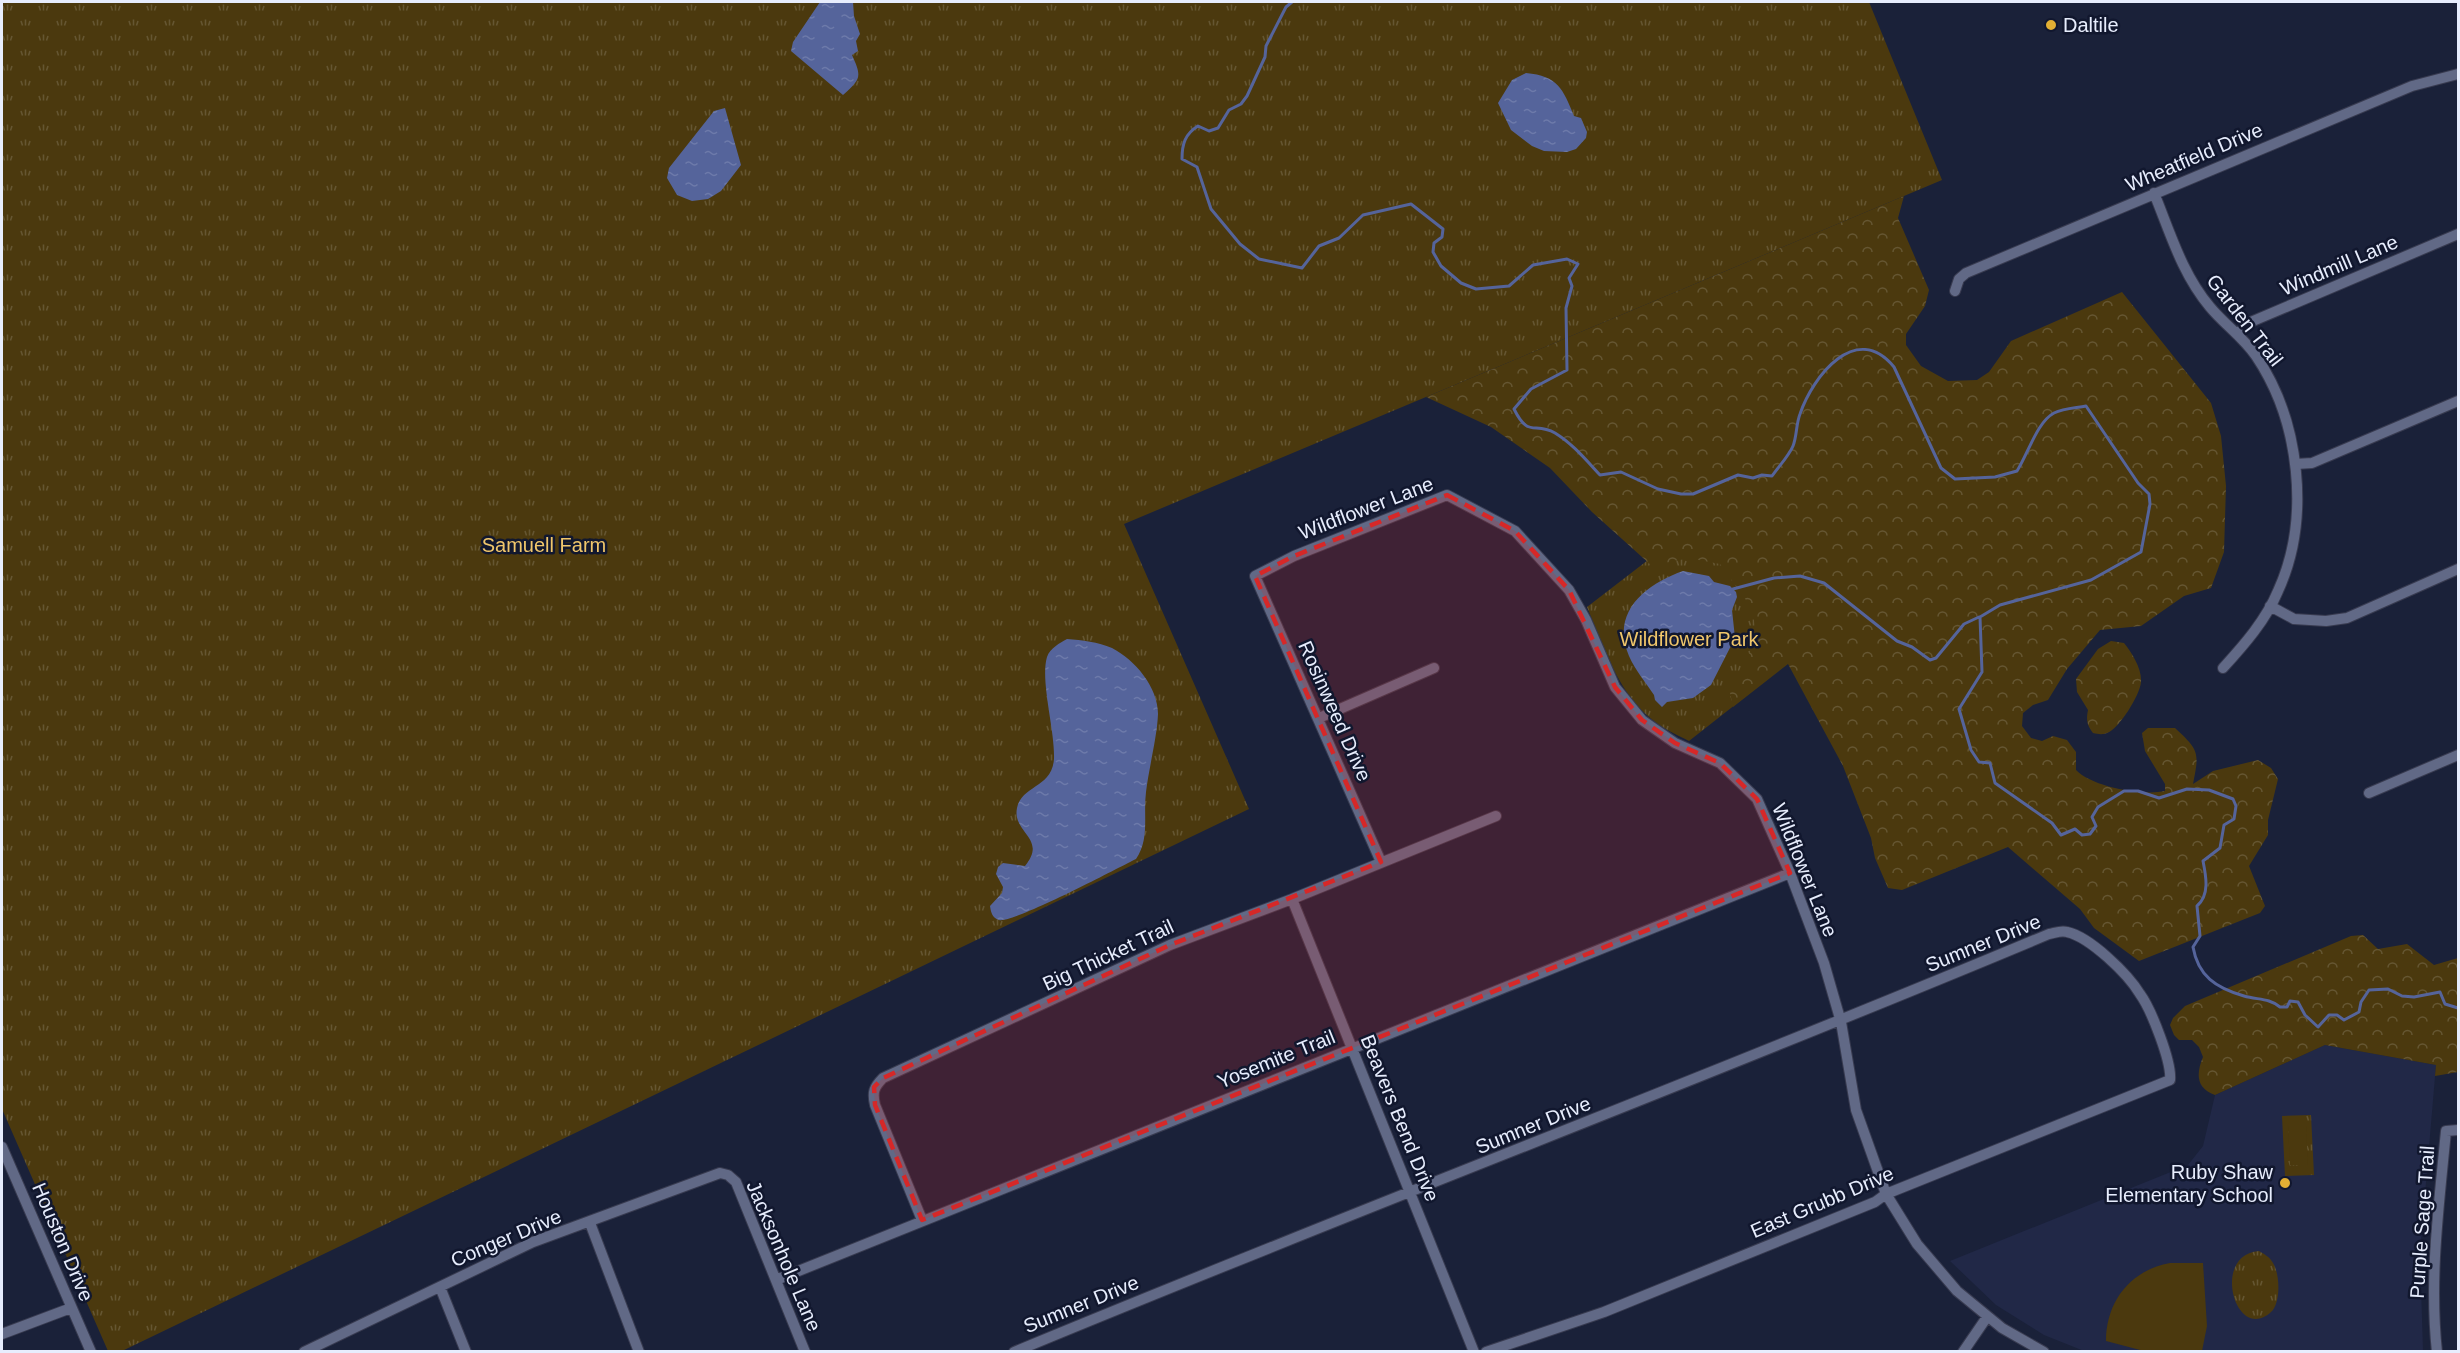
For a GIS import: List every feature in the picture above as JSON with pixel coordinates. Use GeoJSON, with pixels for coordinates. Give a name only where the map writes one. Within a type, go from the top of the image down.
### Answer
{"type":"FeatureCollection","features":[{"type":"Feature","properties":{"kind":"street","name":"Wheatfield Drive"},"geometry":{"type":"LineString","coordinates":[[1955,291],[1959,279],[1966,273],[2412,86],[2458,74]]}},
{"type":"Feature","properties":{"kind":"street","name":"Garden Trail"},"geometry":{"type":"LineString","coordinates":[[2154,193],[2183,265],[2194,285],[2210,308],[2238,333],[2256,357],[2277,393],[2296,464],[2298,514],[2279,590],[2245,644],[2223,668]]}},
{"type":"Feature","properties":{"kind":"street","name":"Windmill Lane"},"geometry":{"type":"LineString","coordinates":[[2238,333],[2253,321],[2458,234]]}},
{"type":"Feature","properties":{"kind":"street"},"geometry":{"type":"LineString","coordinates":[[2296,464],[2312,463],[2458,401]]}},
{"type":"Feature","properties":{"kind":"street","name":"Wildflower Lane"},"geometry":{"type":"LineString","coordinates":[[1255,576],[1294,556],[1447,495],[1515,531],[1569,590],[1586,620],[1615,687],[1642,720],[1675,743],[1720,763],[1757,799],[1790,873],[1824,963],[1841,1022],[1856,1110],[1886,1194],[1928,1258],[1957,1292],[1987,1317],[2044,1352]]}},
{"type":"Feature","properties":{"kind":"street"},"geometry":{"type":"LineString","coordinates":[[2270,606],[2294,620],[2326,621],[2347,618],[2458,569]]}},
{"type":"Feature","properties":{"kind":"street","name":"Rosinweed Drive"},"geometry":{"type":"LineString","coordinates":[[1255,576],[1320,718],[1381,862]]}},
{"type":"Feature","properties":{"kind":"street"},"geometry":{"type":"LineString","coordinates":[[1320,718],[1434,668]]}},
{"type":"Feature","properties":{"kind":"street"},"geometry":{"type":"LineString","coordinates":[[2369,793],[2458,756]]}},
{"type":"Feature","properties":{"kind":"street","name":"Big Thicket Trail"},"geometry":{"type":"LineString","coordinates":[[922,1220],[872,1095],[874,1087],[883,1078],[1170,945],[1292,899],[1496,816]]}},
{"type":"Feature","properties":{"kind":"street","name":"Yosemite Trail"},"geometry":{"type":"LineString","coordinates":[[776,1280],[1790,873]]}},
{"type":"Feature","properties":{"kind":"street","name":"Beavers Bend Drive"},"geometry":{"type":"LineString","coordinates":[[1292,899],[1474,1352]]}},
{"type":"Feature","properties":{"kind":"street","name":"Sumner Drive"},"geometry":{"type":"LineString","coordinates":[[1014,1352],[1410,1192],[1841,1022],[2049,934],[2064,931],[2084,939],[2127,977],[2142,995],[2167,1056],[2171,1071],[2170,1080]]}},
{"type":"Feature","properties":{"kind":"street","name":"East Grubb Drive"},"geometry":{"type":"LineString","coordinates":[[1486,1352],[1604,1312],[1875,1202],[1886,1194],[2170,1080]]}},
{"type":"Feature","properties":{"kind":"street","name":"Purple Sage Trail"},"geometry":{"type":"LineString","coordinates":[[2437,1352],[2434,1252],[2446,1131],[2458,1130]]}},
{"type":"Feature","properties":{"kind":"street","name":"Houston Drive"},"geometry":{"type":"LineString","coordinates":[[2,1147],[91,1352]]}},
{"type":"Feature","properties":{"kind":"street","name":"Conger Drive"},"geometry":{"type":"LineString","coordinates":[[304,1352],[533,1242],[590,1223],[710,1175],[720,1173],[728,1175]]}},
{"type":"Feature","properties":{"kind":"street","name":"Jacksonhole Lane"},"geometry":{"type":"LineString","coordinates":[[728,1175],[736,1182],[746,1204],[805,1352]]}},
{"type":"Feature","properties":{"kind":"street"},"geometry":{"type":"LineString","coordinates":[[590,1223],[639,1352]]}},
{"type":"Feature","properties":{"kind":"street"},"geometry":{"type":"LineString","coordinates":[[440,1287],[466,1352]]}},
{"type":"Feature","properties":{"kind":"street"},"geometry":{"type":"LineString","coordinates":[[2,1334],[71,1308]]}},
{"type":"Feature","properties":{"kind":"street"},"geometry":{"type":"LineString","coordinates":[[1963,1352],[1987,1317]]}},
{"type":"Feature","properties":{"kind":"highlighted area"},"geometry":{"type":"Polygon","coordinates":[[[1447,495],[1515,531],[1569,590],[1615,687],[1642,720],[1675,743],[1720,763],[1757,799],[1790,873],[922,1220],[875,1105],[874,1087],[883,1078],[1170,945],[1381,862],[1255,576],[1294,556],[1447,495]]]}},
{"type":"Feature","properties":{"kind":"shaded area","name":"Ruby Shaw Elementary School"},"geometry":{"type":"Polygon","coordinates":[[[2325,1045],[2436,1065],[2420,1253],[2423,1351],[2084,1351],[2044,1335],[1996,1305],[1950,1261],[2188,1165],[2203,1146],[2215,1095],[2325,1045]]]}},
{"type":"Feature","properties":{"kind":"green space","name":"Samuell Farm"},"geometry":{"type":"Polygon","coordinates":[[[2,2],[1869,2],[1942,180],[1124,524],[1249,809],[122,1351],[108,1351],[2,1109],[2,2]]]}},
{"type":"Feature","properties":{"kind":"green space"},"geometry":{"type":"Polygon","coordinates":[[[1904,196],[1898,218],[1929,290],[1925,306],[1906,334],[1906,345],[1921,366],[1948,381],[1977,380],[1989,372],[2011,341],[2122,292],[2211,403],[2221,436],[2226,486],[2224,552],[2211,588],[2184,596],[2141,626],[2100,630],[2067,669],[2048,700],[2033,705],[2023,713],[2022,726],[2031,738],[2042,741],[2053,736],[2067,740],[2076,752],[2076,770],[2094,781],[2118,789],[2144,792],[2165,791],[2165,784],[2145,751],[2142,733],[2148,728],[2175,728],[2189,742],[2197,759],[2193,784],[2213,771],[2258,760],[2271,768],[2278,779],[2268,820],[2268,835],[2249,866],[2265,906],[2260,913],[2139,961],[2094,928],[2080,909],[2008,847],[1902,890],[1888,888],[1875,858],[1871,838],[1843,766],[1788,664],[1733,707],[1729,688],[1758,639],[1751,607],[1720,564],[1688,558],[1652,566],[1592,512],[1550,468],[1491,427],[1426,397],[1904,196]]]}},
{"type":"Feature","properties":{"kind":"green space","name":"Wildflower Park"},"geometry":{"type":"Polygon","coordinates":[[[1700,520],[1801,653],[1689,741],[1653,721],[1628,694],[1612,666],[1587,607],[1700,520]]]}},
{"type":"Feature","properties":{"kind":"green space"},"geometry":{"type":"Polygon","coordinates":[[[2111,641],[2124,643],[2127,647],[2138,667],[2141,682],[2137,695],[2123,719],[2112,730],[2105,734],[2098,734],[2093,733],[2088,725],[2088,710],[2077,692],[2076,679],[2098,649],[2111,641]]]}},
{"type":"Feature","properties":{"kind":"green space"},"geometry":{"type":"Polygon","coordinates":[[[2363,935],[2378,949],[2407,944],[2434,965],[2458,958],[2458,1072],[2435,1076],[2436,1065],[2325,1045],[2215,1095],[2204,1088],[2199,1080],[2199,1069],[2203,1057],[2199,1047],[2192,1040],[2179,1040],[2170,1025],[2173,1018],[2185,1006],[2351,936],[2363,935]]]}},
{"type":"Feature","properties":{"kind":"green space"},"geometry":{"type":"Polygon","coordinates":[[[2311,1115],[2314,1175],[2285,1176],[2282,1116],[2311,1115]]]}},
{"type":"Feature","properties":{"kind":"green space"},"geometry":{"type":"Polygon","coordinates":[[[2288,1126],[2306,1126],[2308,1165],[2290,1165],[2288,1126]]]}},
{"type":"Feature","properties":{"kind":"green space"},"geometry":{"type":"Polygon","coordinates":[[[2259,1251],[2269,1257],[2273,1263],[2277,1274],[2278,1295],[2271,1312],[2258,1319],[2247,1317],[2239,1308],[2232,1280],[2235,1267],[2244,1256],[2259,1251]]]}},
{"type":"Feature","properties":{"kind":"green space"},"geometry":{"type":"Polygon","coordinates":[[[2170,1263],[2203,1263],[2207,1326],[2202,1351],[2144,1351],[2106,1341],[2111,1313],[2123,1290],[2144,1273],[2170,1263]]]}},
{"type":"Feature","properties":{"kind":"water"},"geometry":{"type":"Polygon","coordinates":[[[820,2],[853,2],[854,16],[860,34],[856,41],[858,51],[852,55],[858,77],[843,95],[791,51],[793,42],[820,2]]]}},
{"type":"Feature","properties":{"kind":"water"},"geometry":{"type":"Polygon","coordinates":[[[1526,73],[1545,77],[1558,85],[1574,116],[1581,118],[1587,132],[1586,138],[1576,149],[1567,152],[1544,151],[1532,146],[1511,130],[1498,103],[1512,80],[1526,73]]]}},
{"type":"Feature","properties":{"kind":"water"},"geometry":{"type":"Polygon","coordinates":[[[725,108],[741,165],[721,191],[708,199],[692,201],[677,195],[667,178],[669,168],[714,111],[725,108]]]}},
{"type":"Feature","properties":{"kind":"water"},"geometry":{"type":"Polygon","coordinates":[[[1683,571],[1709,576],[1714,582],[1730,586],[1736,592],[1737,597],[1732,610],[1735,638],[1711,685],[1693,698],[1667,702],[1662,707],[1655,700],[1629,656],[1624,640],[1624,626],[1628,613],[1645,592],[1683,571]]]}},
{"type":"Feature","properties":{"kind":"water"},"geometry":{"type":"Polygon","coordinates":[[[1067,639],[1101,644],[1121,653],[1144,675],[1154,694],[1158,714],[1146,792],[1143,843],[1136,859],[1023,914],[999,920],[991,913],[990,906],[1002,893],[1003,887],[996,874],[998,867],[1003,863],[1025,866],[1033,849],[1019,824],[1017,808],[1020,800],[1048,776],[1052,768],[1054,747],[1046,692],[1045,667],[1050,651],[1067,639]]]}},
{"type":"Feature","properties":{"kind":"waterway"},"geometry":{"type":"LineString","coordinates":[[1292,2],[1286,7],[1266,46],[1265,57],[1241,104],[1229,110],[1218,128],[1209,131],[1198,126],[1190,132],[1184,144],[1182,159],[1197,167],[1211,209],[1240,244],[1259,259],[1302,268],[1319,246],[1339,238],[1363,215],[1411,204],[1443,229],[1442,237],[1434,243],[1433,252],[1441,266],[1461,283],[1476,289],[1509,286],[1533,265],[1567,259],[1578,264],[1569,278],[1572,286],[1566,308],[1567,370],[1531,389],[1514,409],[1528,427],[1542,428],[1562,437],[1600,475],[1621,472],[1658,489],[1681,494],[1693,494],[1738,475],[1753,478],[1762,475],[1772,476],[1793,446],[1800,414],[1815,384],[1825,370],[1851,352],[1865,350],[1880,354],[1894,367],[1941,468],[1955,479],[1995,477],[2017,471],[2048,417],[2062,410],[2086,406],[2138,483],[2149,494],[2150,504],[2141,552],[2091,580],[2000,605],[1980,617],[1982,672],[1959,709],[1971,750],[1979,762],[1990,763],[1995,783],[2052,823],[2061,835],[2075,829],[2082,835],[2090,834],[2096,826],[2092,817],[2098,807],[2124,791],[2138,791],[2159,798],[2187,789],[2209,790],[2233,799],[2236,806],[2234,819],[2224,825],[2220,848],[2203,861],[2205,891],[2197,906],[2200,936],[2193,947],[2199,966],[2217,985],[2280,1007],[2287,1007],[2290,1001],[2298,1002],[2305,1015],[2318,1027],[2329,1015],[2337,1015],[2344,1020],[2359,1012],[2361,1002],[2369,990],[2388,989],[2402,996],[2414,997],[2440,992],[2445,1004],[2458,1008]]}},
{"type":"Feature","properties":{"kind":"waterway"},"geometry":{"type":"LineString","coordinates":[[1733,589],[1774,578],[1800,576],[1824,583],[1897,641],[1912,647],[1930,660],[1936,658],[1964,624],[1979,617]]}},
{"type":"Feature","properties":{"kind":"place","name":"Daltile"},"geometry":{"type":"Point","coordinates":[2051,25]}},
{"type":"Feature","properties":{"kind":"place","name":"Ruby Shaw Elementary School"},"geometry":{"type":"Point","coordinates":[2285,1183]}}]}
